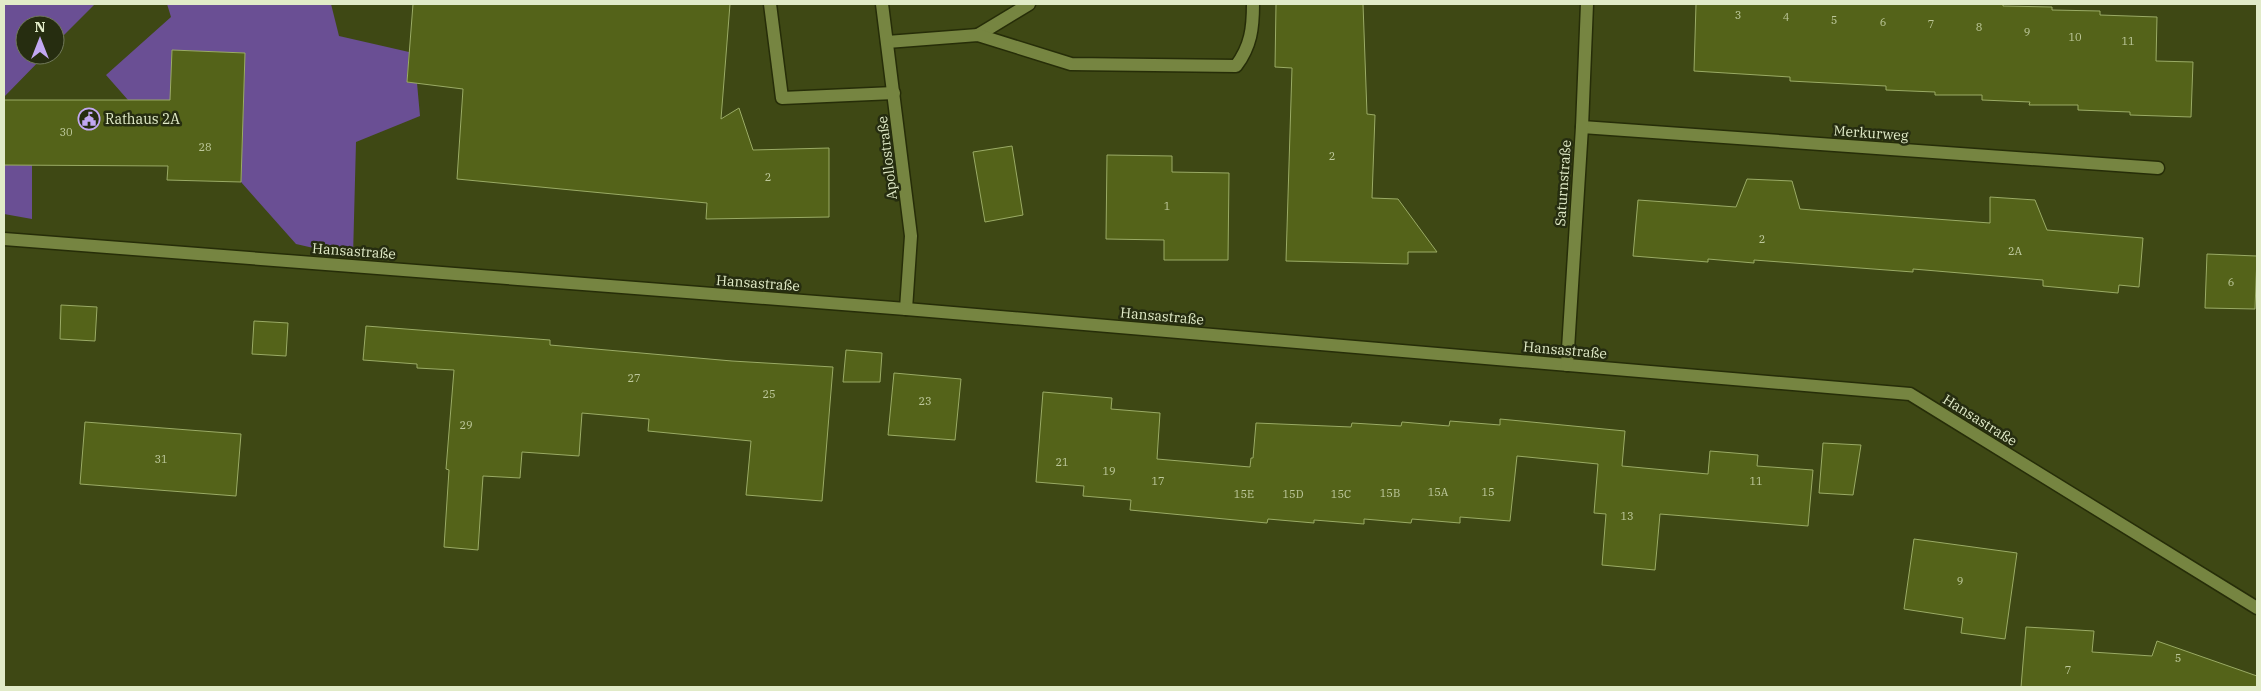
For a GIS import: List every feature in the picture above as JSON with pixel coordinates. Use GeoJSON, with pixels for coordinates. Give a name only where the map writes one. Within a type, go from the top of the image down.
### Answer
{"type":"FeatureCollection","features":[{"type":"Feature","properties":{"kind":"street"},"geometry":{"type":"LineString","coordinates":[[770,4],[782,98],[894,93]]}},
{"type":"Feature","properties":{"kind":"street","name":"Apollostraße"},"geometry":{"type":"LineString","coordinates":[[882,4],[911,236],[906,309]]}},
{"type":"Feature","properties":{"kind":"street"},"geometry":{"type":"LineString","coordinates":[[978,36],[1028,4]]}},
{"type":"Feature","properties":{"kind":"street"},"geometry":{"type":"LineString","coordinates":[[887,42],[978,36],[1072,64],[1236,66],[1246,52],[1253,26],[1253,4]]}},
{"type":"Feature","properties":{"kind":"street","name":"Saturnstraße"},"geometry":{"type":"LineString","coordinates":[[1567,365],[1582,127],[1587,4]]}},
{"type":"Feature","properties":{"kind":"street","name":"Merkurweg"},"geometry":{"type":"LineString","coordinates":[[1582,127],[2158,168]]}},
{"type":"Feature","properties":{"kind":"street","name":"Hansastraße"},"geometry":{"type":"LineString","coordinates":[[4,239],[906,309],[1910,394],[2257,608]]}},
{"type":"Feature","properties":{"kind":"shaded area"},"geometry":{"type":"Polygon","coordinates":[[[4,4],[95,4],[65,34],[65,15],[15,15],[15,65],[35,65],[4,97],[4,4]]]}},
{"type":"Feature","properties":{"kind":"shaded area"},"geometry":{"type":"Polygon","coordinates":[[[167,4],[331,4],[339,36],[409,52],[407,82],[417,83],[420,116],[356,142],[353,257],[296,244],[241,182],[245,53],[172,50],[170,114],[128,100],[106,75],[171,17],[167,4]]]}},
{"type":"Feature","properties":{"kind":"shaded area"},"geometry":{"type":"Polygon","coordinates":[[[4,165],[32,165],[32,219],[4,214],[4,165]]]}},
{"type":"Feature","properties":{"kind":"building"},"geometry":{"type":"Polygon","coordinates":[[[413,4],[730,4],[721,119],[739,108],[753,150],[829,148],[829,217],[706,219],[707,203],[457,179],[463,89],[407,82],[413,4]]]}},
{"type":"Feature","properties":{"kind":"building"},"geometry":{"type":"Polygon","coordinates":[[[1276,4],[1363,4],[1367,114],[1375,115],[1372,198],[1398,199],[1437,252],[1408,252],[1408,264],[1286,261],[1292,68],[1275,67],[1276,4]]]}},
{"type":"Feature","properties":{"kind":"building"},"geometry":{"type":"Polygon","coordinates":[[[1696,4],[2003,4],[2003,6],[2052,7],[2052,10],[2100,11],[2100,15],[2157,17],[2156,61],[2193,62],[2191,117],[2130,115],[2130,112],[2078,110],[2078,105],[2029,105],[2030,102],[1982,100],[1982,95],[1935,95],[1935,92],[1886,90],[1886,86],[1790,81],[1790,77],[1694,71],[1696,4]]]}},
{"type":"Feature","properties":{"kind":"building"},"geometry":{"type":"Polygon","coordinates":[[[172,50],[245,53],[241,182],[167,180],[168,166],[4,165],[4,100],[170,100],[172,50]]]}},
{"type":"Feature","properties":{"kind":"building"},"geometry":{"type":"Polygon","coordinates":[[[1012,146],[1023,215],[985,222],[973,152],[1012,146]]]}},
{"type":"Feature","properties":{"kind":"building"},"geometry":{"type":"Polygon","coordinates":[[[1107,155],[1172,156],[1172,172],[1229,173],[1228,260],[1164,260],[1164,240],[1106,239],[1107,155]]]}},
{"type":"Feature","properties":{"kind":"building"},"geometry":{"type":"Polygon","coordinates":[[[1747,179],[1792,181],[1800,209],[1990,223],[1990,197],[2035,200],[2047,230],[2143,238],[2139,287],[2119,285],[2118,293],[2043,286],[2043,280],[1913,269],[1913,272],[1754,260],[1754,263],[1708,259],[1708,262],[1633,256],[1638,200],[1736,207],[1747,179]]]}},
{"type":"Feature","properties":{"kind":"building"},"geometry":{"type":"Polygon","coordinates":[[[2207,254],[2257,256],[2255,309],[2205,308],[2207,254]]]}},
{"type":"Feature","properties":{"kind":"building"},"geometry":{"type":"Polygon","coordinates":[[[61,305],[97,307],[95,341],[60,339],[61,305]]]}},
{"type":"Feature","properties":{"kind":"building"},"geometry":{"type":"Polygon","coordinates":[[[254,321],[288,323],[286,356],[252,354],[254,321]]]}},
{"type":"Feature","properties":{"kind":"building"},"geometry":{"type":"Polygon","coordinates":[[[366,326],[550,340],[550,345],[732,361],[833,367],[822,501],[746,495],[751,441],[648,431],[649,419],[582,413],[579,456],[522,452],[520,478],[483,476],[478,550],[444,547],[449,470],[446,469],[454,370],[417,368],[417,364],[363,360],[366,326]]]}},
{"type":"Feature","properties":{"kind":"building"},"geometry":{"type":"Polygon","coordinates":[[[846,350],[882,353],[880,382],[843,382],[846,350]]]}},
{"type":"Feature","properties":{"kind":"building"},"geometry":{"type":"Polygon","coordinates":[[[894,373],[961,379],[955,440],[888,435],[894,373]]]}},
{"type":"Feature","properties":{"kind":"building"},"geometry":{"type":"Polygon","coordinates":[[[1043,392],[1112,398],[1111,409],[1160,413],[1157,459],[1250,467],[1251,458],[1253,458],[1256,423],[1351,427],[1352,423],[1401,426],[1402,422],[1449,426],[1450,421],[1500,425],[1500,419],[1625,431],[1622,466],[1708,474],[1710,451],[1758,455],[1757,466],[1813,470],[1808,526],[1660,514],[1655,570],[1602,565],[1606,514],[1594,513],[1598,464],[1517,456],[1510,521],[1460,517],[1460,523],[1412,519],[1411,523],[1364,519],[1364,524],[1314,520],[1314,523],[1268,519],[1267,523],[1130,510],[1131,500],[1083,496],[1084,486],[1036,482],[1043,392]]]}},
{"type":"Feature","properties":{"kind":"building"},"geometry":{"type":"Polygon","coordinates":[[[85,422],[241,434],[236,496],[80,484],[85,422]]]}},
{"type":"Feature","properties":{"kind":"building"},"geometry":{"type":"Polygon","coordinates":[[[1823,443],[1861,445],[1853,495],[1819,493],[1823,443]]]}},
{"type":"Feature","properties":{"kind":"building"},"geometry":{"type":"Polygon","coordinates":[[[1914,539],[2017,553],[2005,639],[1961,633],[1963,618],[1904,609],[1914,539]]]}},
{"type":"Feature","properties":{"kind":"building"},"geometry":{"type":"Polygon","coordinates":[[[2026,627],[2094,631],[2092,652],[2152,656],[2157,641],[2257,676],[2257,687],[2021,687],[2026,627]]]}},
{"type":"Feature","properties":{"kind":"place","name":"Rathaus 2A"},"geometry":{"type":"Point","coordinates":[89,119]}}]}
